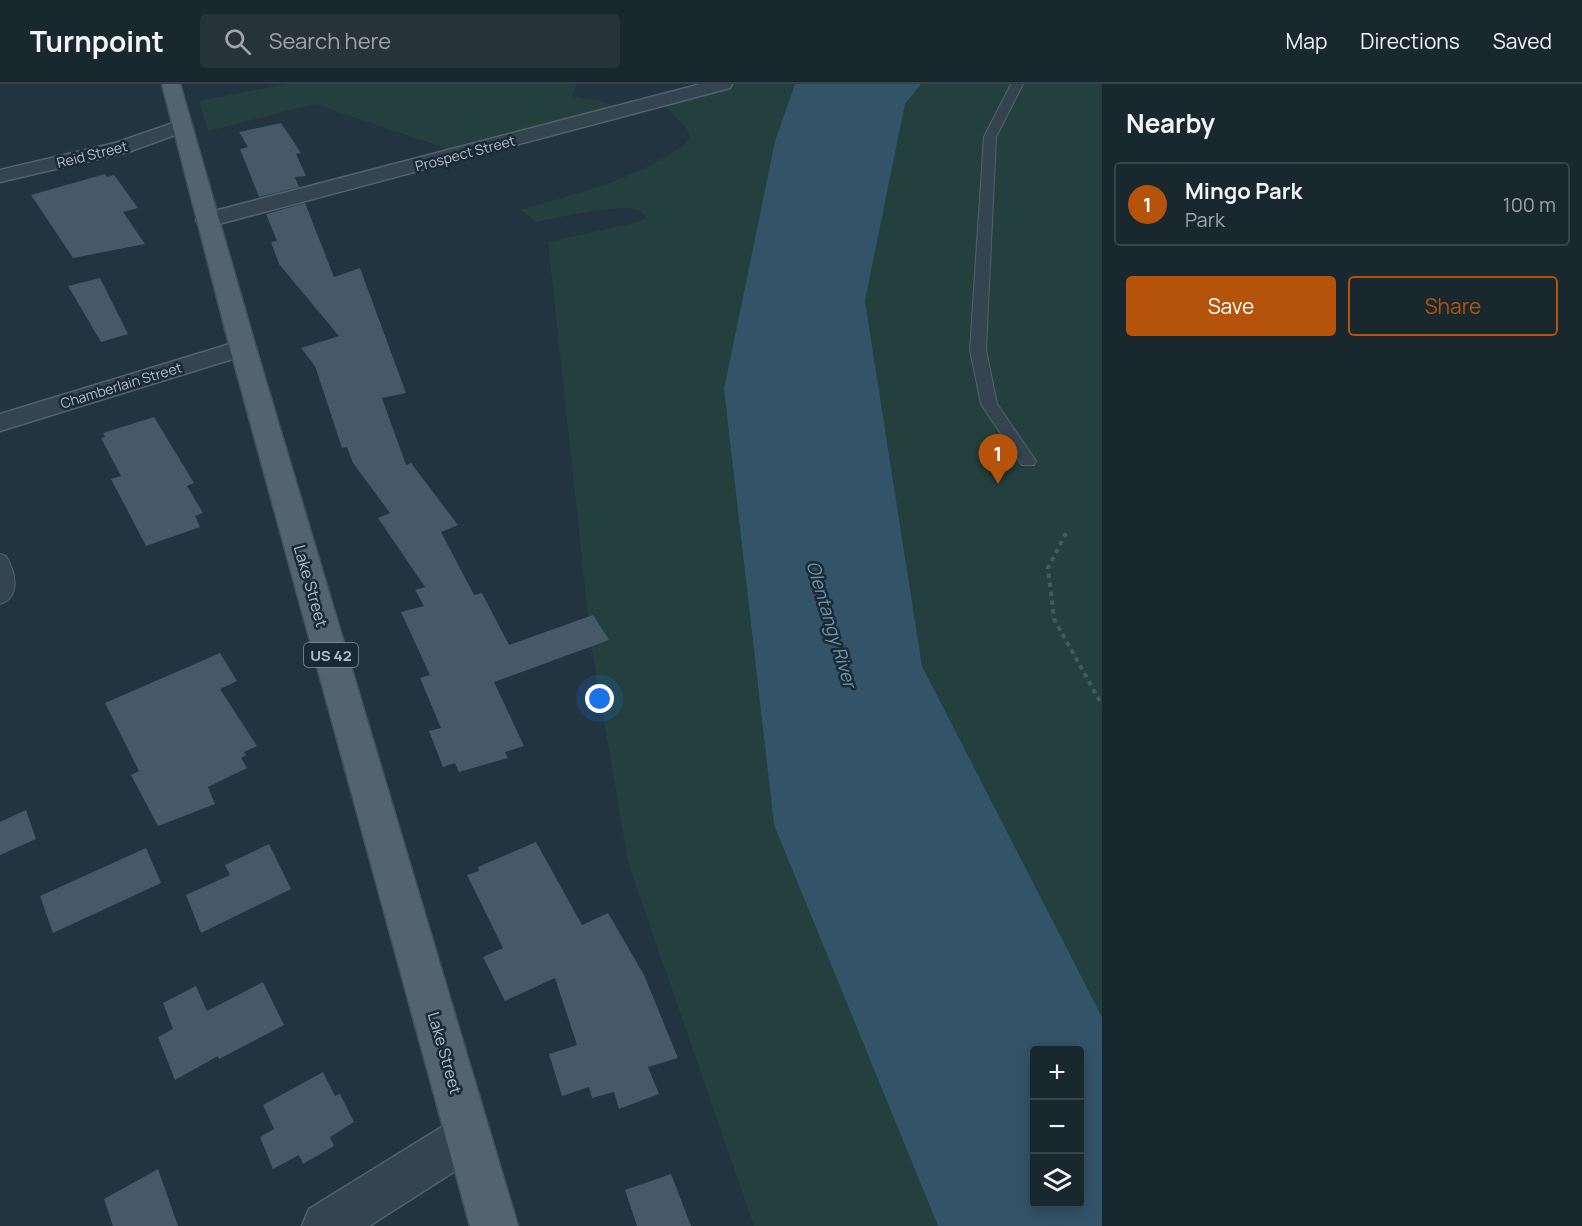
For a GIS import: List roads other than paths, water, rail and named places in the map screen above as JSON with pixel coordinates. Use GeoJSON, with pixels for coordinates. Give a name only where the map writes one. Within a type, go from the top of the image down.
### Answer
{"type":"FeatureCollection","features":[{"type":"Feature","properties":{"kind":"main road","name":"Lake Street"},"geometry":{"type":"LineString","coordinates":[[171,84],[243,348],[494,1226]]}},
{"type":"Feature","properties":{"kind":"street","name":"Prospect Street"},"geometry":{"type":"LineString","coordinates":[[207,220],[723,84]]}},
{"type":"Feature","properties":{"kind":"street","name":"Reid Street"},"geometry":{"type":"LineString","coordinates":[[0,176],[121,148],[182,126]]}},
{"type":"Feature","properties":{"kind":"street","name":"Chamberlain Street"},"geometry":{"type":"LineString","coordinates":[[0,423],[243,348]]}},
{"type":"Feature","properties":{"kind":"street"},"geometry":{"type":"LineString","coordinates":[[326,1226],[469,1136]]}},
{"type":"Feature","properties":{"kind":"lane"},"geometry":{"type":"LineString","coordinates":[[1017,84],[990,137],[978,350],[988,404],[1028,461]]}},
{"type":"Feature","properties":{"kind":"lane"},"geometry":{"type":"LineString","coordinates":[[0,560],[6,577],[4,594],[0,597]]}},
{"type":"Feature","properties":{"kind":"water","name":"Olentangy River"},"geometry":{"type":"Polygon","coordinates":[[[795,84],[921,84],[905,104],[865,301],[922,666],[1102,1017],[1102,1226],[938,1226],[774,825],[724,389],[775,141],[795,84]]]}},
{"type":"Feature","properties":{"kind":"place","name":"Mingo Park"},"geometry":{"type":"Point","coordinates":[998,484]}}]}
